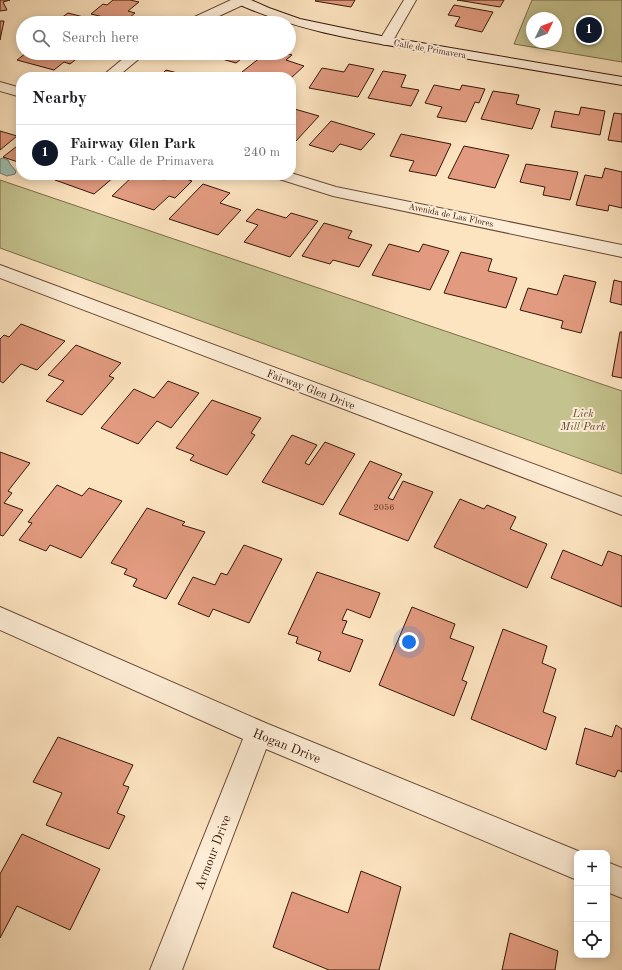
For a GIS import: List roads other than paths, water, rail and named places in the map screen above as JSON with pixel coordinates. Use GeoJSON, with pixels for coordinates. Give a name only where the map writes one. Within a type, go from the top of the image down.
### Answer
{"type":"FeatureCollection","features":[{"type":"Feature","properties":{"kind":"street"},"geometry":{"type":"LineString","coordinates":[[208,16],[242,0]]}},
{"type":"Feature","properties":{"kind":"street","name":"Calle de Primavera"},"geometry":{"type":"LineString","coordinates":[[242,0],[264,12],[277,16]]}},
{"type":"Feature","properties":{"kind":"street"},"geometry":{"type":"LineString","coordinates":[[386,41],[410,0]]}},
{"type":"Feature","properties":{"kind":"street","name":"Calle de Primavera"},"geometry":{"type":"LineString","coordinates":[[296,22],[386,41],[622,81]]}},
{"type":"Feature","properties":{"kind":"street"},"geometry":{"type":"LineString","coordinates":[[114,72],[130,60]]}},
{"type":"Feature","properties":{"kind":"street"},"geometry":{"type":"LineString","coordinates":[[0,86],[16,91]]}},
{"type":"Feature","properties":{"kind":"street","name":"Avenida de Las Flores"},"geometry":{"type":"LineString","coordinates":[[296,179],[333,191],[622,251]]}},
{"type":"Feature","properties":{"kind":"street","name":"Fairway Glen Drive"},"geometry":{"type":"LineString","coordinates":[[0,271],[622,506]]}},
{"type":"Feature","properties":{"kind":"street","name":"Hogan Drive"},"geometry":{"type":"LineString","coordinates":[[0,618],[259,733],[574,864]]}},
{"type":"Feature","properties":{"kind":"street","name":"Armour Drive"},"geometry":{"type":"LineString","coordinates":[[166,970],[259,733]]}},
{"type":"Feature","properties":{"kind":"street"},"geometry":{"type":"LineString","coordinates":[[610,878],[622,883]]}},
{"type":"Feature","properties":{"kind":"place","name":"Fairway Glen Park"},"geometry":{"type":"Point","coordinates":[589,30]}},
{"type":"Feature","properties":{"kind":"park label","name":"Lick Mill Park"},"geometry":{"type":"Point","coordinates":[583,419]}}]}
